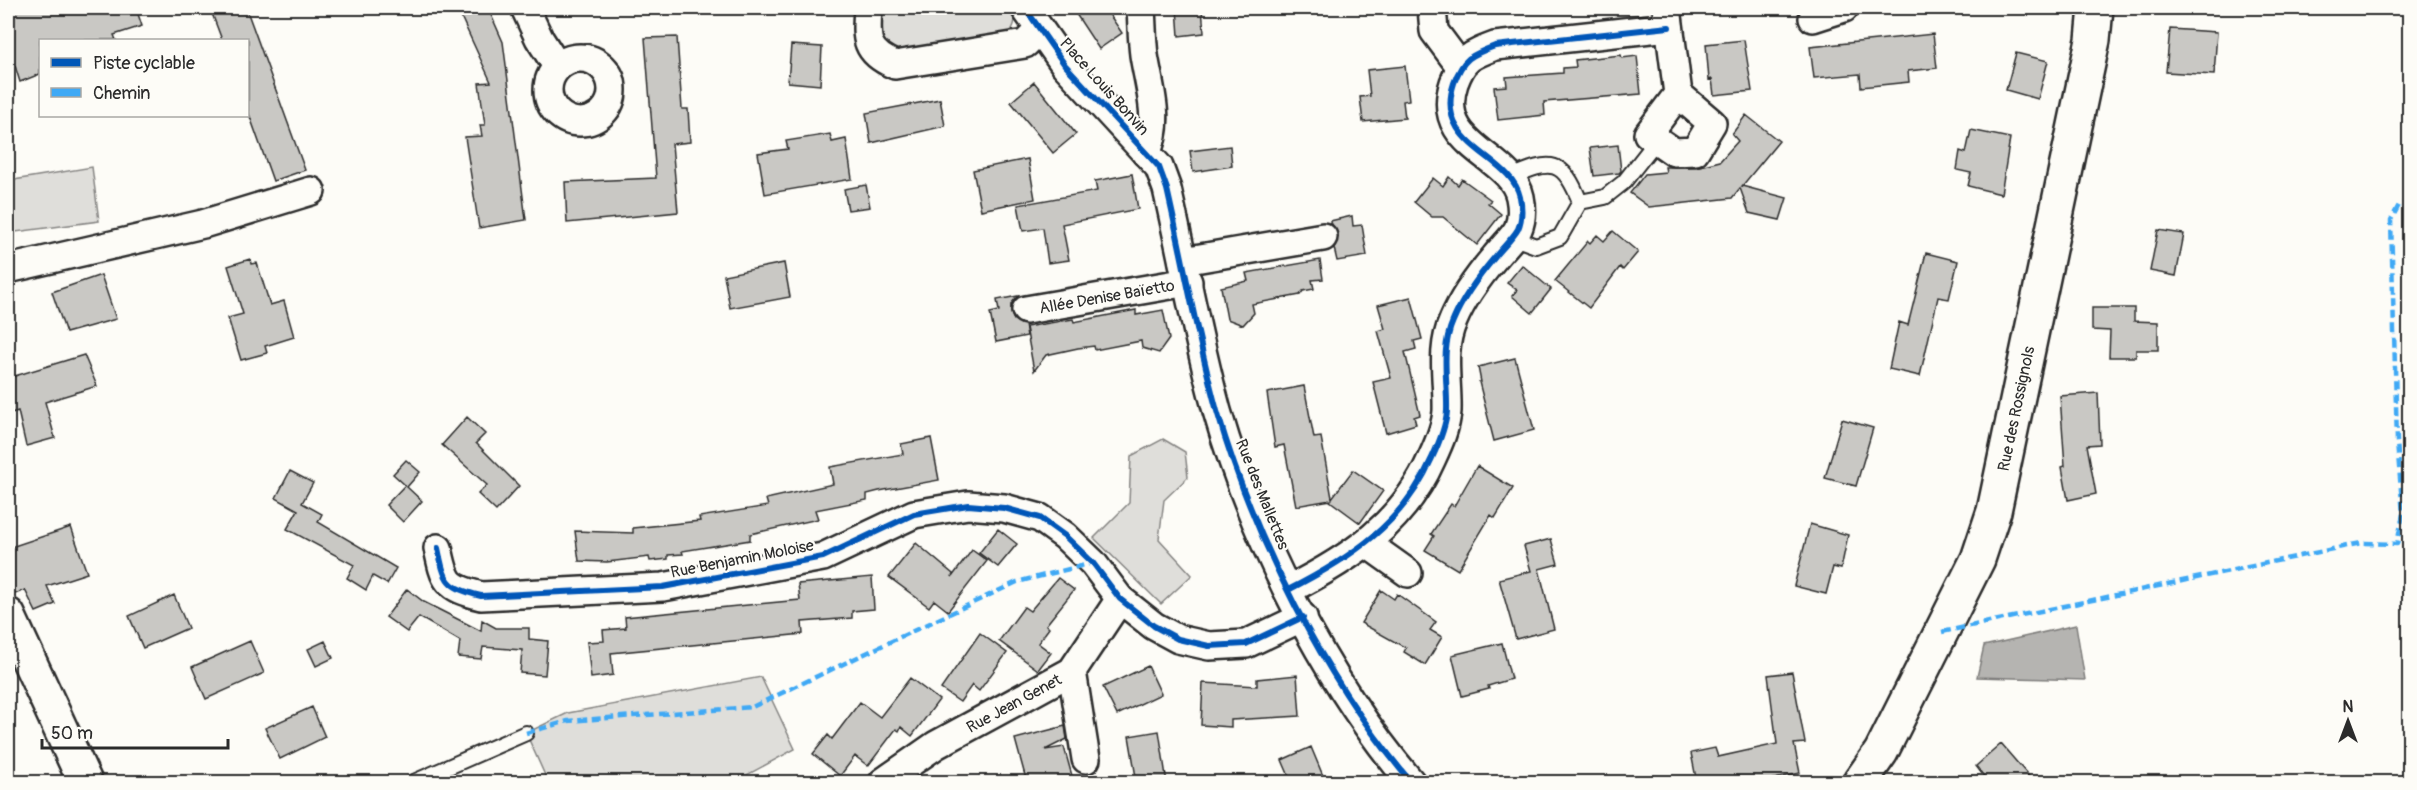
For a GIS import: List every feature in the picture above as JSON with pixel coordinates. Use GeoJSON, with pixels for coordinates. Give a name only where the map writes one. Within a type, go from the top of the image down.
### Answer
{"type":"FeatureCollection","features":[{"type":"Feature","properties":{"kind":"street"},"geometry":{"type":"LineString","coordinates":[[525,8],[538,38],[557,66]]}},
{"type":"Feature","properties":{"kind":"street","name":"Place Louis Bonvin"},"geometry":{"type":"LineString","coordinates":[[868,8],[866,34],[870,49],[880,59],[895,65],[1025,44],[1039,30]]}},
{"type":"Feature","properties":{"kind":"street","name":"Place Louis Bonvin"},"geometry":{"type":"LineString","coordinates":[[1025,8],[1065,65],[1146,153]]}},
{"type":"Feature","properties":{"kind":"street"},"geometry":{"type":"LineString","coordinates":[[1142,8],[1143,52],[1154,116],[1154,138],[1146,153]]}},
{"type":"Feature","properties":{"kind":"street"},"geometry":{"type":"LineString","coordinates":[[1432,8],[1434,31],[1460,66]]}},
{"type":"Feature","properties":{"kind":"street"},"geometry":{"type":"LineString","coordinates":[[1813,18],[1844,8]]}},
{"type":"Feature","properties":{"kind":"street","name":"Rue des Rossignols"},"geometry":{"type":"LineString","coordinates":[[1860,783],[1881,752],[1978,560],[1994,511],[2090,51],[2096,8]]}},
{"type":"Feature","properties":{"kind":"street"},"geometry":{"type":"LineString","coordinates":[[1288,590],[1334,567],[1366,543],[1393,519],[1422,481],[1440,440],[1447,412],[1445,346],[1452,322],[1470,287],[1518,229],[1521,214],[1520,196],[1511,177],[1468,143],[1458,127],[1452,109],[1453,88],[1460,66],[1473,54],[1495,46],[1668,17],[1678,94],[1712,123],[1695,151],[1674,152],[1648,134],[1678,94]]}},
{"type":"Feature","properties":{"kind":"street","name":"Rue des Mallettes"},"geometry":{"type":"LineString","coordinates":[[1146,153],[1159,167],[1167,189],[1217,410],[1237,473],[1288,590],[1348,699],[1383,750],[1411,783]]}},
{"type":"Feature","properties":{"kind":"street"},"geometry":{"type":"LineString","coordinates":[[8,269],[203,224],[311,190]]}},
{"type":"Feature","properties":{"kind":"street","name":"Allée Denise Baïetto"},"geometry":{"type":"LineString","coordinates":[[1026,310],[1323,237]]}},
{"type":"Feature","properties":{"kind":"street","name":"Rue Benjamin Moloise"},"geometry":{"type":"LineString","coordinates":[[438,548],[444,578],[457,590],[481,596],[663,587],[823,557],[914,514],[968,505],[1004,508],[1040,518],[1065,536],[1093,563],[1120,599],[1154,626],[1178,639],[1209,646],[1246,644],[1303,617]]}},
{"type":"Feature","properties":{"kind":"street"},"geometry":{"type":"LineString","coordinates":[[1366,543],[1408,573]]}},
{"type":"Feature","properties":{"kind":"street","name":"Rue Jean Genet"},"geometry":{"type":"LineString","coordinates":[[883,783],[936,745],[1072,671],[1120,599]]}},
{"type":"Feature","properties":{"kind":"street"},"geometry":{"type":"LineString","coordinates":[[8,615],[85,783]]}},
{"type":"Feature","properties":{"kind":"street"},"geometry":{"type":"LineString","coordinates":[[1072,671],[1086,759]]}},
{"type":"Feature","properties":{"kind":"lane"},"geometry":{"type":"LineString","coordinates":[[1580,202],[1605,197],[1624,182],[1657,140]]}},
{"type":"Feature","properties":{"kind":"lane"},"geometry":{"type":"LineString","coordinates":[[1511,177],[1541,164],[1557,167],[1572,179],[1580,202],[1560,237],[1536,246],[1511,237]]}},
{"type":"Feature","properties":{"kind":"lane"},"geometry":{"type":"LineString","coordinates":[[414,783],[526,733]]}},
{"type":"Feature","properties":{"kind":"shaded area"},"geometry":{"type":"Polygon","coordinates":[[[878,8],[1010,8],[1015,21],[1009,34],[895,52],[883,43],[878,34],[878,8]]]}},
{"type":"Feature","properties":{"kind":"shaded area"},"geometry":{"type":"Polygon","coordinates":[[[92,167],[99,221],[8,233],[8,181],[92,167]]]}},
{"type":"Feature","properties":{"kind":"shaded area"},"geometry":{"type":"Polygon","coordinates":[[[1163,439],[1185,452],[1188,477],[1164,500],[1159,539],[1192,575],[1161,604],[1094,538],[1129,503],[1131,456],[1163,439]]]}},
{"type":"Feature","properties":{"kind":"shaded area"},"geometry":{"type":"Polygon","coordinates":[[[2076,625],[2085,680],[1977,677],[1984,646],[2076,625]]]}},
{"type":"Feature","properties":{"kind":"shaded area"},"geometry":{"type":"Polygon","coordinates":[[[761,677],[795,749],[734,782],[548,782],[526,733],[568,713],[761,677]]]}},
{"type":"Feature","properties":{"kind":"building"},"geometry":{"type":"Polygon","coordinates":[[[8,8],[136,8],[142,26],[114,35],[116,39],[39,39],[39,74],[20,82],[15,66],[8,68],[8,8]]]}},
{"type":"Feature","properties":{"kind":"building"},"geometry":{"type":"Polygon","coordinates":[[[210,8],[246,8],[305,170],[273,181],[249,114],[249,39],[222,39],[210,8]]]}},
{"type":"Feature","properties":{"kind":"building"},"geometry":{"type":"Polygon","coordinates":[[[457,8],[488,8],[503,42],[526,220],[479,228],[465,137],[482,136],[480,125],[485,125],[479,83],[491,82],[457,8]]]}},
{"type":"Feature","properties":{"kind":"building"},"geometry":{"type":"Polygon","coordinates":[[[1072,8],[1105,8],[1122,33],[1099,49],[1072,8]]]}},
{"type":"Feature","properties":{"kind":"building"},"geometry":{"type":"Polygon","coordinates":[[[1177,8],[1202,8],[1204,33],[1179,36],[1177,8]]]}},
{"type":"Feature","properties":{"kind":"building"},"geometry":{"type":"Polygon","coordinates":[[[2170,29],[2217,32],[2214,75],[2166,72],[2170,29]]]}},
{"type":"Feature","properties":{"kind":"building"},"geometry":{"type":"Polygon","coordinates":[[[1933,34],[1937,68],[1908,71],[1909,82],[1861,87],[1860,74],[1814,78],[1810,47],[1933,34]]]}},
{"type":"Feature","properties":{"kind":"building"},"geometry":{"type":"Polygon","coordinates":[[[677,37],[682,109],[688,109],[690,142],[672,144],[678,212],[567,223],[565,182],[656,178],[645,38],[677,37]]]}},
{"type":"Feature","properties":{"kind":"building"},"geometry":{"type":"Polygon","coordinates":[[[1744,40],[1752,91],[1714,95],[1712,79],[1709,80],[1706,44],[1744,40]]]}},
{"type":"Feature","properties":{"kind":"building"},"geometry":{"type":"Polygon","coordinates":[[[791,45],[822,47],[820,85],[788,82],[791,45]]]}},
{"type":"Feature","properties":{"kind":"building"},"geometry":{"type":"Polygon","coordinates":[[[2016,53],[2048,61],[2038,99],[2006,90],[2016,53]]]}},
{"type":"Feature","properties":{"kind":"building"},"geometry":{"type":"Polygon","coordinates":[[[1621,55],[1622,58],[1637,56],[1641,94],[1544,102],[1545,115],[1498,120],[1494,87],[1507,86],[1506,77],[1563,73],[1563,68],[1576,67],[1575,60],[1621,55]]]}},
{"type":"Feature","properties":{"kind":"building"},"geometry":{"type":"Polygon","coordinates":[[[1405,66],[1409,100],[1403,101],[1405,118],[1363,122],[1360,97],[1370,96],[1367,70],[1405,66]]]}},
{"type":"Feature","properties":{"kind":"building"},"geometry":{"type":"Polygon","coordinates":[[[1034,82],[1076,134],[1053,153],[1011,102],[1034,82]]]}},
{"type":"Feature","properties":{"kind":"building"},"geometry":{"type":"Polygon","coordinates":[[[940,99],[945,126],[871,143],[866,113],[940,99]]]}},
{"type":"Feature","properties":{"kind":"building"},"geometry":{"type":"Polygon","coordinates":[[[1746,115],[1779,141],[1742,186],[1787,198],[1780,220],[1749,213],[1740,188],[1732,198],[1649,207],[1630,193],[1645,174],[1666,172],[1665,167],[1696,167],[1720,161],[1738,141],[1732,134],[1746,115]]]}},
{"type":"Feature","properties":{"kind":"building"},"geometry":{"type":"Polygon","coordinates":[[[1971,130],[2010,138],[2001,194],[1968,186],[1971,173],[1957,170],[1960,151],[1966,153],[1971,130]]]}},
{"type":"Feature","properties":{"kind":"building"},"geometry":{"type":"Polygon","coordinates":[[[830,134],[832,142],[846,139],[852,179],[765,194],[758,153],[788,149],[786,141],[830,134]]]}},
{"type":"Feature","properties":{"kind":"building"},"geometry":{"type":"Polygon","coordinates":[[[1618,145],[1621,171],[1594,176],[1590,148],[1618,145]]]}},
{"type":"Feature","properties":{"kind":"building"},"geometry":{"type":"Polygon","coordinates":[[[1230,146],[1232,166],[1193,172],[1190,151],[1230,146]]]}},
{"type":"Feature","properties":{"kind":"building"},"geometry":{"type":"Polygon","coordinates":[[[1028,159],[1035,199],[981,210],[973,170],[1028,159]]]}},
{"type":"Feature","properties":{"kind":"building"},"geometry":{"type":"Polygon","coordinates":[[[1132,174],[1138,209],[1062,224],[1069,260],[1048,263],[1043,228],[1023,231],[1018,205],[1097,191],[1095,181],[1132,174]]]}},
{"type":"Feature","properties":{"kind":"building"},"geometry":{"type":"Polygon","coordinates":[[[1449,177],[1458,185],[1462,179],[1491,200],[1488,203],[1501,214],[1477,245],[1443,217],[1432,217],[1414,202],[1433,178],[1443,186],[1449,177]]]}},
{"type":"Feature","properties":{"kind":"building"},"geometry":{"type":"Polygon","coordinates":[[[866,185],[870,207],[848,210],[844,189],[866,185]]]}},
{"type":"Feature","properties":{"kind":"building"},"geometry":{"type":"Polygon","coordinates":[[[1352,216],[1353,226],[1362,225],[1367,256],[1337,261],[1334,248],[1338,234],[1330,221],[1352,216]]]}},
{"type":"Feature","properties":{"kind":"building"},"geometry":{"type":"Polygon","coordinates":[[[2158,230],[2184,234],[2176,276],[2150,271],[2158,230]]]}},
{"type":"Feature","properties":{"kind":"building"},"geometry":{"type":"Polygon","coordinates":[[[1613,231],[1638,252],[1623,270],[1620,267],[1589,308],[1555,281],[1588,241],[1590,243],[1597,235],[1604,241],[1613,231]]]}},
{"type":"Feature","properties":{"kind":"building"},"geometry":{"type":"Polygon","coordinates":[[[1926,253],[1958,261],[1949,299],[1938,297],[1920,376],[1889,369],[1899,322],[1908,325],[1926,253]]]}},
{"type":"Feature","properties":{"kind":"building"},"geometry":{"type":"Polygon","coordinates":[[[250,259],[251,264],[257,263],[270,305],[284,301],[294,337],[265,346],[267,353],[241,360],[228,318],[243,314],[228,266],[250,259]]]}},
{"type":"Feature","properties":{"kind":"building"},"geometry":{"type":"Polygon","coordinates":[[[1320,260],[1323,279],[1312,280],[1314,289],[1303,291],[1300,295],[1252,304],[1254,313],[1243,325],[1227,319],[1221,287],[1248,281],[1246,273],[1320,260]]]}},
{"type":"Feature","properties":{"kind":"building"},"geometry":{"type":"Polygon","coordinates":[[[784,263],[790,297],[730,308],[724,275],[784,263]]]}},
{"type":"Feature","properties":{"kind":"building"},"geometry":{"type":"Polygon","coordinates":[[[1522,265],[1551,289],[1532,313],[1512,296],[1517,290],[1507,283],[1522,265]]]}},
{"type":"Feature","properties":{"kind":"building"},"geometry":{"type":"Polygon","coordinates":[[[101,275],[116,319],[66,333],[52,292],[101,275]]]}},
{"type":"Feature","properties":{"kind":"building"},"geometry":{"type":"Polygon","coordinates":[[[1018,296],[1011,304],[1011,313],[1014,320],[1025,325],[1027,336],[996,342],[990,313],[999,311],[997,300],[1018,296]]]}},
{"type":"Feature","properties":{"kind":"building"},"geometry":{"type":"Polygon","coordinates":[[[1411,297],[1422,339],[1414,341],[1416,349],[1405,352],[1420,415],[1414,417],[1416,424],[1386,433],[1373,382],[1391,378],[1378,331],[1385,329],[1378,305],[1411,297]]]}},
{"type":"Feature","properties":{"kind":"building"},"geometry":{"type":"Polygon","coordinates":[[[2092,308],[2134,308],[2134,321],[2158,322],[2158,350],[2136,350],[2136,357],[2109,357],[2110,331],[2092,330],[2092,308]]]}},
{"type":"Feature","properties":{"kind":"building"},"geometry":{"type":"Polygon","coordinates":[[[1136,310],[1136,315],[1163,310],[1169,339],[1159,353],[1142,348],[1141,341],[1095,350],[1094,346],[1078,348],[1046,355],[1034,371],[1026,327],[1073,319],[1074,322],[1136,310]]]}},
{"type":"Feature","properties":{"kind":"building"},"geometry":{"type":"Polygon","coordinates":[[[84,355],[97,386],[45,402],[55,438],[26,446],[18,411],[8,414],[8,378],[84,355]]]}},
{"type":"Feature","properties":{"kind":"building"},"geometry":{"type":"Polygon","coordinates":[[[1515,358],[1534,430],[1494,441],[1479,382],[1481,382],[1478,367],[1515,358]]]}},
{"type":"Feature","properties":{"kind":"building"},"geometry":{"type":"Polygon","coordinates":[[[1304,386],[1314,438],[1321,437],[1332,498],[1353,470],[1383,491],[1360,523],[1331,500],[1296,506],[1284,445],[1275,447],[1267,393],[1304,386]]]}},
{"type":"Feature","properties":{"kind":"building"},"geometry":{"type":"Polygon","coordinates":[[[2098,393],[2100,444],[2087,445],[2096,494],[2068,500],[2062,467],[2065,466],[2060,396],[2098,393]]]}},
{"type":"Feature","properties":{"kind":"building"},"geometry":{"type":"Polygon","coordinates":[[[467,417],[485,434],[476,443],[519,486],[496,511],[478,494],[487,485],[442,445],[467,417]]]}},
{"type":"Feature","properties":{"kind":"building"},"geometry":{"type":"Polygon","coordinates":[[[1842,419],[1873,428],[1856,486],[1825,478],[1842,419]]]}},
{"type":"Feature","properties":{"kind":"building"},"geometry":{"type":"Polygon","coordinates":[[[931,438],[939,480],[867,494],[867,500],[815,510],[818,519],[750,534],[750,540],[682,551],[683,554],[668,555],[668,559],[650,561],[649,557],[607,562],[579,561],[575,531],[633,533],[633,528],[700,521],[699,517],[768,506],[766,499],[833,484],[830,467],[903,454],[901,444],[931,438]]]}},
{"type":"Feature","properties":{"kind":"building"},"geometry":{"type":"Polygon","coordinates":[[[406,460],[420,472],[407,487],[422,501],[403,522],[386,505],[405,485],[393,474],[406,460]]]}},
{"type":"Feature","properties":{"kind":"building"},"geometry":{"type":"Polygon","coordinates":[[[1477,466],[1513,488],[1495,518],[1491,515],[1458,570],[1425,550],[1434,536],[1431,534],[1451,504],[1454,506],[1477,466]]]}},
{"type":"Feature","properties":{"kind":"building"},"geometry":{"type":"Polygon","coordinates":[[[290,471],[313,483],[302,503],[322,514],[318,522],[396,568],[387,584],[373,576],[366,590],[347,578],[354,565],[287,529],[298,510],[276,498],[290,471]]]}},
{"type":"Feature","properties":{"kind":"building"},"geometry":{"type":"Polygon","coordinates":[[[1810,524],[1848,535],[1841,569],[1833,567],[1826,594],[1794,586],[1810,524]]]}},
{"type":"Feature","properties":{"kind":"building"},"geometry":{"type":"Polygon","coordinates":[[[71,527],[87,573],[47,586],[55,604],[36,612],[25,590],[15,594],[8,576],[8,548],[71,527]]]}},
{"type":"Feature","properties":{"kind":"building"},"geometry":{"type":"Polygon","coordinates":[[[998,529],[1017,544],[998,567],[979,553],[998,529]]]}},
{"type":"Feature","properties":{"kind":"building"},"geometry":{"type":"Polygon","coordinates":[[[1551,539],[1558,564],[1539,569],[1554,629],[1516,639],[1499,579],[1531,571],[1524,546],[1551,539]]]}},
{"type":"Feature","properties":{"kind":"building"},"geometry":{"type":"Polygon","coordinates":[[[916,543],[953,574],[952,577],[972,550],[987,561],[948,611],[934,600],[929,607],[889,577],[916,543]]]}},
{"type":"Feature","properties":{"kind":"building"},"geometry":{"type":"Polygon","coordinates":[[[872,577],[874,609],[852,611],[852,618],[802,622],[803,634],[611,653],[613,675],[591,678],[587,642],[604,641],[603,630],[626,628],[625,617],[800,600],[798,584],[872,577]]]}},
{"type":"Feature","properties":{"kind":"building"},"geometry":{"type":"Polygon","coordinates":[[[1058,578],[1074,590],[1046,625],[1049,628],[1038,643],[1051,653],[1038,670],[999,641],[1024,607],[1030,611],[1058,578]]]}},
{"type":"Feature","properties":{"kind":"building"},"geometry":{"type":"Polygon","coordinates":[[[407,589],[424,602],[481,631],[482,620],[496,628],[529,628],[529,639],[548,641],[545,675],[520,673],[522,650],[483,647],[481,659],[458,657],[460,641],[419,617],[407,632],[386,617],[407,589]]]}},
{"type":"Feature","properties":{"kind":"building"},"geometry":{"type":"Polygon","coordinates":[[[1381,590],[1394,599],[1397,594],[1436,622],[1430,630],[1442,637],[1425,665],[1404,652],[1406,648],[1361,623],[1381,590]]]}},
{"type":"Feature","properties":{"kind":"building"},"geometry":{"type":"Polygon","coordinates":[[[174,595],[188,628],[143,648],[129,616],[174,595]]]}},
{"type":"Feature","properties":{"kind":"building"},"geometry":{"type":"Polygon","coordinates":[[[980,633],[1007,653],[979,691],[972,685],[960,702],[941,689],[980,633]]]}},
{"type":"Feature","properties":{"kind":"building"},"geometry":{"type":"Polygon","coordinates":[[[250,641],[264,673],[206,699],[192,667],[250,641]]]}},
{"type":"Feature","properties":{"kind":"building"},"geometry":{"type":"Polygon","coordinates":[[[325,641],[333,658],[316,666],[308,649],[325,641]]]}},
{"type":"Feature","properties":{"kind":"building"},"geometry":{"type":"Polygon","coordinates":[[[1502,643],[1511,679],[1488,686],[1489,689],[1462,696],[1452,655],[1502,643]]]}},
{"type":"Feature","properties":{"kind":"building"},"geometry":{"type":"Polygon","coordinates":[[[1148,666],[1161,694],[1117,715],[1103,687],[1148,666]]]}},
{"type":"Feature","properties":{"kind":"building"},"geometry":{"type":"Polygon","coordinates":[[[1792,672],[1805,743],[1794,744],[1800,773],[1758,783],[1697,783],[1691,753],[1715,748],[1718,757],[1777,744],[1768,675],[1792,672]]]}},
{"type":"Feature","properties":{"kind":"building"},"geometry":{"type":"Polygon","coordinates":[[[1297,675],[1300,716],[1231,720],[1231,727],[1201,725],[1203,683],[1257,686],[1257,679],[1297,675]]]}},
{"type":"Feature","properties":{"kind":"building"},"geometry":{"type":"Polygon","coordinates":[[[910,678],[939,700],[912,736],[901,727],[899,731],[896,729],[868,766],[855,756],[840,776],[813,754],[828,735],[832,739],[860,702],[880,717],[910,678]]]}},
{"type":"Feature","properties":{"kind":"building"},"geometry":{"type":"Polygon","coordinates":[[[312,707],[325,737],[280,759],[265,728],[312,707]]]}},
{"type":"Feature","properties":{"kind":"building"},"geometry":{"type":"Polygon","coordinates":[[[1065,726],[1067,739],[1045,750],[1064,747],[1074,783],[1027,783],[1015,739],[1065,726]]]}},
{"type":"Feature","properties":{"kind":"building"},"geometry":{"type":"Polygon","coordinates":[[[1159,731],[1167,783],[1137,783],[1129,736],[1159,731]]]}},
{"type":"Feature","properties":{"kind":"building"},"geometry":{"type":"Polygon","coordinates":[[[2001,744],[2035,783],[1989,783],[1976,766],[2001,744]]]}},
{"type":"Feature","properties":{"kind":"building"},"geometry":{"type":"Polygon","coordinates":[[[1311,747],[1326,783],[1292,783],[1282,760],[1311,747]]]}},
{"type":"Feature","properties":{"kind":"marked path"},"geometry":{"type":"LineString","coordinates":[[1942,632],[2361,543],[2397,544],[2403,514],[2397,442],[2391,220],[2399,205],[2410,200]]}},
{"type":"Feature","properties":{"kind":"marked path"},"geometry":{"type":"LineString","coordinates":[[526,733],[568,721],[752,707],[1017,582],[1093,563]]}},
{"type":"Feature","properties":{"kind":"cycle path"},"geometry":{"type":"LineString","coordinates":[[1025,8],[1065,65],[1159,167],[1167,189],[1217,411],[1232,460],[1251,509],[1272,558],[1322,654],[1379,742],[1411,782]]}},
{"type":"Feature","properties":{"kind":"cycle path"},"geometry":{"type":"LineString","coordinates":[[1288,590],[1354,552],[1373,537],[1406,502],[1420,481],[1437,447],[1445,423],[1447,411],[1446,354],[1453,321],[1471,288],[1518,229],[1521,201],[1514,182],[1463,136],[1454,122],[1450,105],[1454,83],[1461,68],[1474,55],[1495,46],[1669,27]]}},
{"type":"Feature","properties":{"kind":"cycle path"},"geometry":{"type":"LineString","coordinates":[[438,548],[445,576],[449,581],[460,589],[481,596],[663,587],[823,557],[914,514],[968,505],[1004,508],[1040,518],[1065,536],[1093,563],[1120,599],[1154,626],[1178,639],[1209,646],[1246,644],[1303,617]]}}]}
